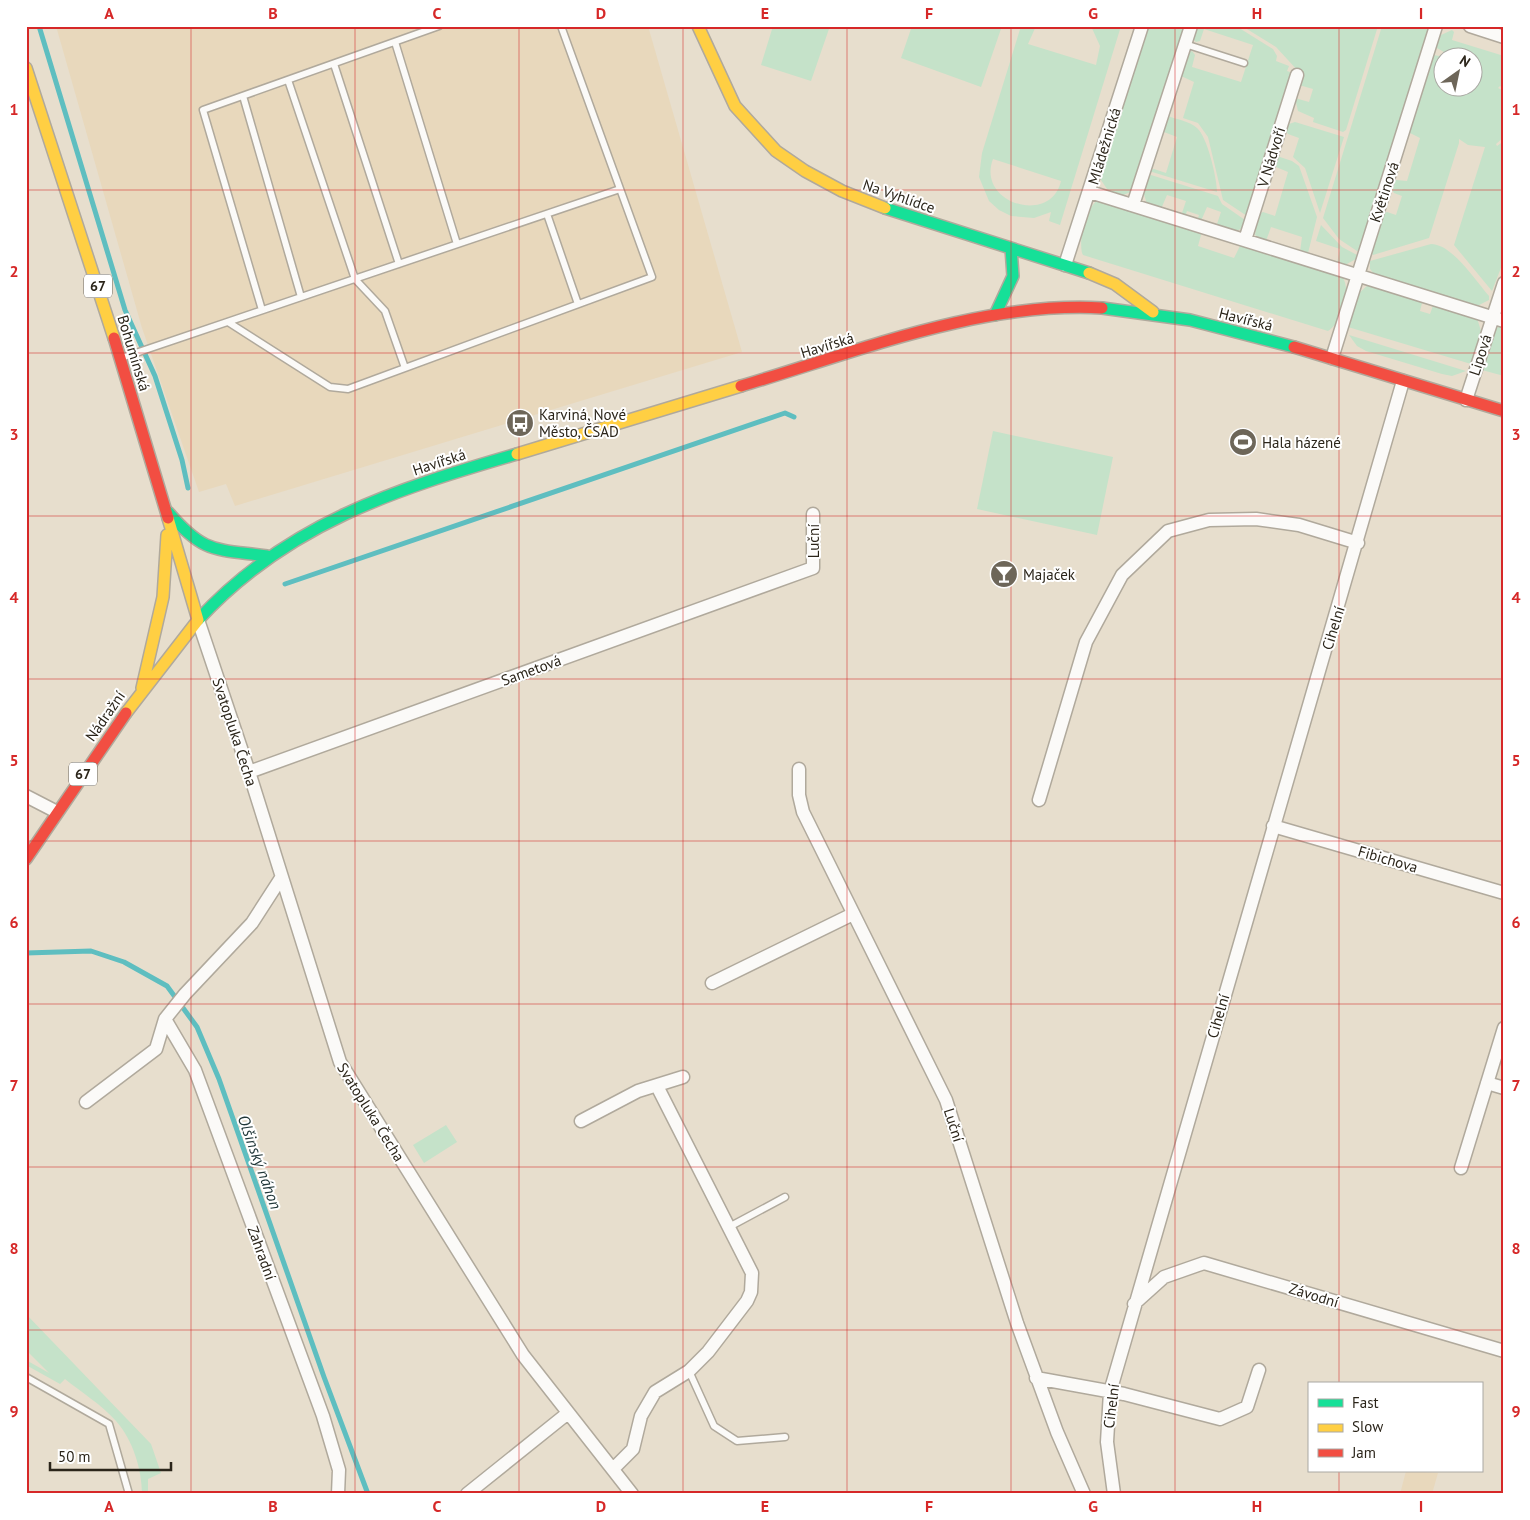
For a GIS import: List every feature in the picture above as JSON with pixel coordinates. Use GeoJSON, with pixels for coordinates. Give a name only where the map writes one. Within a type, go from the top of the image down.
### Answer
{"type":"FeatureCollection","features":[{"type":"Feature","properties":{"kind":"street","name":"Na Vyhlídce"},"geometry":{"type":"LineString","coordinates":[[698,26],[735,106],[776,151],[842,191],[884,208],[1099,276],[1115,284],[1153,312]]}},
{"type":"Feature","properties":{"kind":"street","name":"Mládežnická"},"geometry":{"type":"LineString","coordinates":[[1065,265],[1142,26]]}},
{"type":"Feature","properties":{"kind":"street"},"geometry":{"type":"LineString","coordinates":[[1133,205],[1191,26]]}},
{"type":"Feature","properties":{"kind":"street","name":"Květinová"},"geometry":{"type":"LineString","coordinates":[[1332,358],[1436,26]]}},
{"type":"Feature","properties":{"kind":"street"},"geometry":{"type":"LineString","coordinates":[[1470,26],[1504,37]]}},
{"type":"Feature","properties":{"kind":"street","name":"Bohumínská"},"geometry":{"type":"LineString","coordinates":[[26,68],[121,359],[198,620]]}},
{"type":"Feature","properties":{"kind":"street","name":"V Nádvoří"},"geometry":{"type":"LineString","coordinates":[[1245,240],[1297,75]]}},
{"type":"Feature","properties":{"kind":"street"},"geometry":{"type":"LineString","coordinates":[[1090,192],[1498,319]]}},
{"type":"Feature","properties":{"kind":"street"},"geometry":{"type":"LineString","coordinates":[[995,315],[1014,276],[1012,248]]}},
{"type":"Feature","properties":{"kind":"street","name":"Lipová"},"geometry":{"type":"LineString","coordinates":[[1466,400],[1498,319],[1504,283]]}},
{"type":"Feature","properties":{"kind":"street","name":"Havířská"},"geometry":{"type":"LineString","coordinates":[[198,620],[228,587],[267,556],[374,500],[434,478],[891,340],[995,315],[1040,309],[1085,307],[1153,312],[1218,326],[1332,358],[1504,412]]}},
{"type":"Feature","properties":{"kind":"street","name":"Cihelní"},"geometry":{"type":"LineString","coordinates":[[1114,1494],[1107,1442],[1110,1392],[1273,826],[1358,542],[1403,381]]}},
{"type":"Feature","properties":{"kind":"street"},"geometry":{"type":"LineString","coordinates":[[163,506],[182,530],[204,547],[230,553],[267,556]]}},
{"type":"Feature","properties":{"kind":"street","name":"Luční"},"geometry":{"type":"LineString","coordinates":[[813,514],[813,568]]}},
{"type":"Feature","properties":{"kind":"street"},"geometry":{"type":"LineString","coordinates":[[1039,800],[1086,642],[1122,575],[1168,532],[1209,520],[1256,519],[1299,525],[1358,542]]}},
{"type":"Feature","properties":{"kind":"street"},"geometry":{"type":"LineString","coordinates":[[142,690],[147,654],[157,624],[163,594],[168,523]]}},
{"type":"Feature","properties":{"kind":"street","name":"Sametová"},"geometry":{"type":"LineString","coordinates":[[249,772],[813,568]]}},
{"type":"Feature","properties":{"kind":"street","name":"Nádražní"},"geometry":{"type":"LineString","coordinates":[[26,859],[142,690],[198,620]]}},
{"type":"Feature","properties":{"kind":"street","name":"Svatopluka Čecha"},"geometry":{"type":"LineString","coordinates":[[198,620],[249,772],[340,1062],[523,1355],[632,1494]]}},
{"type":"Feature","properties":{"kind":"street","name":"Luční"},"geometry":{"type":"LineString","coordinates":[[799,769],[799,795],[803,812],[946,1100],[1036,1378],[1084,1494]]}},
{"type":"Feature","properties":{"kind":"street"},"geometry":{"type":"LineString","coordinates":[[26,796],[57,812]]}},
{"type":"Feature","properties":{"kind":"street","name":"Fibichova"},"geometry":{"type":"LineString","coordinates":[[1273,826],[1504,893]]}},
{"type":"Feature","properties":{"kind":"street"},"geometry":{"type":"LineString","coordinates":[[86,1102],[156,1049],[165,1018],[252,923],[281,878]]}},
{"type":"Feature","properties":{"kind":"street"},"geometry":{"type":"LineString","coordinates":[[712,984],[853,914]]}},
{"type":"Feature","properties":{"kind":"street","name":"Zahradní"},"geometry":{"type":"LineString","coordinates":[[165,1018],[195,1070],[323,1416],[338,1470],[338,1494]]}},
{"type":"Feature","properties":{"kind":"street"},"geometry":{"type":"LineString","coordinates":[[1461,1168],[1504,1028]]}},
{"type":"Feature","properties":{"kind":"street"},"geometry":{"type":"LineString","coordinates":[[581,1121],[638,1091],[683,1077]]}},
{"type":"Feature","properties":{"kind":"street"},"geometry":{"type":"LineString","coordinates":[[1487,1083],[1504,1088]]}},
{"type":"Feature","properties":{"kind":"street"},"geometry":{"type":"LineString","coordinates":[[613,1469],[633,1449],[641,1416],[656,1392],[689,1371],[708,1352],[751,1292],[752,1273],[656,1086]]}},
{"type":"Feature","properties":{"kind":"street","name":"Závodní"},"geometry":{"type":"LineString","coordinates":[[1134,1304],[1164,1277],[1204,1262],[1504,1351]]}},
{"type":"Feature","properties":{"kind":"street"},"geometry":{"type":"LineString","coordinates":[[1036,1378],[1110,1392],[1220,1419],[1247,1407],[1259,1370]]}},
{"type":"Feature","properties":{"kind":"street"},"geometry":{"type":"LineString","coordinates":[[467,1494],[568,1413]]}},
{"type":"Feature","properties":{"kind":"lane"},"geometry":{"type":"LineString","coordinates":[[262,310],[203,110],[439,26]]}},
{"type":"Feature","properties":{"kind":"lane"},"geometry":{"type":"LineString","coordinates":[[228,322],[330,387],[348,389],[652,277],[561,26]]}},
{"type":"Feature","properties":{"kind":"lane"},"geometry":{"type":"LineString","coordinates":[[395,42],[457,244]]}},
{"type":"Feature","properties":{"kind":"lane"},"geometry":{"type":"LineString","coordinates":[[1185,44],[1244,63]]}},
{"type":"Feature","properties":{"kind":"lane"},"geometry":{"type":"LineString","coordinates":[[334,64],[399,264]]}},
{"type":"Feature","properties":{"kind":"lane"},"geometry":{"type":"LineString","coordinates":[[288,80],[355,279],[385,310],[405,368]]}},
{"type":"Feature","properties":{"kind":"lane"},"geometry":{"type":"LineString","coordinates":[[243,96],[301,297]]}},
{"type":"Feature","properties":{"kind":"lane"},"geometry":{"type":"LineString","coordinates":[[121,359],[620,189]]}},
{"type":"Feature","properties":{"kind":"lane"},"geometry":{"type":"LineString","coordinates":[[547,214],[578,304]]}},
{"type":"Feature","properties":{"kind":"lane"},"geometry":{"type":"LineString","coordinates":[[729,1227],[784,1197]]}},
{"type":"Feature","properties":{"kind":"lane"},"geometry":{"type":"LineString","coordinates":[[689,1371],[714,1426],[737,1441],[785,1436]]}},
{"type":"Feature","properties":{"kind":"lane"},"geometry":{"type":"LineString","coordinates":[[26,1377],[109,1424],[129,1494]]}},
{"type":"Feature","properties":{"kind":"shaded area"},"geometry":{"type":"Polygon","coordinates":[[[56,26],[648,26],[742,352],[235,506],[226,484],[199,492],[142,328],[56,26]]]}},
{"type":"Feature","properties":{"kind":"shaded area"},"geometry":{"type":"Polygon","coordinates":[[[1406,1472],[1438,1473],[1432,1494],[1400,1494],[1406,1472]]]}},
{"type":"Feature","properties":{"kind":"green space"},"geometry":{"type":"Polygon","coordinates":[[[773,26],[830,26],[811,81],[761,65],[773,26]]]}},
{"type":"Feature","properties":{"kind":"green space"},"geometry":{"type":"Polygon","coordinates":[[[912,26],[1002,26],[981,87],[901,58],[912,26]]]}},
{"type":"Feature","properties":{"kind":"green space"},"geometry":{"type":"Polygon","coordinates":[[[1021,26],[1036,26],[1028,44],[1096,65],[1100,46],[1091,26],[1106,26],[1107,29],[1108,26],[1121,26],[1060,225],[1049,221],[1051,212],[1034,218],[1011,216],[999,210],[989,201],[979,177],[982,153],[1021,26]],[[993,159],[991,174],[995,187],[1004,197],[1017,203],[1031,205],[1044,203],[1055,195],[1061,181],[993,159]]]}},
{"type":"Feature","properties":{"kind":"green space"},"geometry":{"type":"Polygon","coordinates":[[[1146,26],[1186,26],[1133,191],[1121,196],[1109,192],[1099,177],[1146,26]]]}},
{"type":"Feature","properties":{"kind":"green space"},"geometry":{"type":"Polygon","coordinates":[[[1195,26],[1236,26],[1273,49],[1277,56],[1276,61],[1289,66],[1287,71],[1293,73],[1247,216],[1223,200],[1208,137],[1198,123],[1183,118],[1194,82],[1181,76],[1187,53],[1192,51],[1195,55],[1192,67],[1241,82],[1253,45],[1204,29],[1200,41],[1196,42],[1193,39],[1195,26]]]}},
{"type":"Feature","properties":{"kind":"green space"},"geometry":{"type":"Polygon","coordinates":[[[1242,26],[1378,26],[1346,130],[1343,132],[1313,122],[1314,118],[1298,111],[1295,98],[1309,102],[1313,89],[1299,85],[1299,72],[1276,47],[1242,26]]]}},
{"type":"Feature","properties":{"kind":"green space"},"geometry":{"type":"Polygon","coordinates":[[[1382,26],[1427,26],[1427,34],[1360,250],[1357,251],[1339,239],[1323,218],[1382,26]]]}},
{"type":"Feature","properties":{"kind":"green space"},"geometry":{"type":"Polygon","coordinates":[[[1452,30],[1454,32],[1452,40],[1478,48],[1437,48],[1435,47],[1441,35],[1452,30]]]}},
{"type":"Feature","properties":{"kind":"green space"},"geometry":{"type":"Polygon","coordinates":[[[1482,49],[1504,56],[1504,89],[1500,86],[1498,88],[1504,91],[1504,137],[1496,144],[1497,146],[1504,141],[1504,260],[1492,291],[1454,245],[1485,147],[1468,145],[1459,139],[1429,238],[1373,255],[1371,253],[1383,214],[1387,212],[1396,215],[1402,196],[1394,193],[1391,188],[1396,180],[1407,181],[1420,138],[1410,133],[1432,58],[1432,98],[1482,98],[1482,49]]]}},
{"type":"Feature","properties":{"kind":"green space"},"geometry":{"type":"Polygon","coordinates":[[[1167,116],[1182,120],[1201,132],[1211,158],[1217,192],[1149,171],[1154,169],[1166,173],[1177,137],[1164,132],[1167,116]]]}},
{"type":"Feature","properties":{"kind":"green space"},"geometry":{"type":"Polygon","coordinates":[[[1295,122],[1344,137],[1320,213],[1305,168],[1293,157],[1299,138],[1288,134],[1285,129],[1289,124],[1295,122]]]}},
{"type":"Feature","properties":{"kind":"green space"},"geometry":{"type":"Polygon","coordinates":[[[1277,156],[1292,161],[1299,166],[1317,217],[1308,253],[1305,255],[1300,252],[1302,237],[1271,227],[1266,241],[1255,235],[1258,215],[1263,212],[1275,216],[1288,172],[1276,167],[1277,156]]]}},
{"type":"Feature","properties":{"kind":"green space"},"geometry":{"type":"Polygon","coordinates":[[[1151,175],[1218,196],[1222,204],[1245,220],[1243,228],[1236,231],[1216,227],[1221,212],[1207,207],[1201,221],[1197,221],[1199,215],[1187,211],[1185,217],[1182,213],[1186,201],[1167,195],[1161,209],[1147,204],[1143,191],[1148,177],[1151,175]]]}},
{"type":"Feature","properties":{"kind":"green space"},"geometry":{"type":"Polygon","coordinates":[[[1098,200],[1200,231],[1201,235],[1198,246],[1234,258],[1241,244],[1342,276],[1345,282],[1346,297],[1342,313],[1328,331],[1083,255],[1081,243],[1084,226],[1090,210],[1098,200]]]}},
{"type":"Feature","properties":{"kind":"green space"},"geometry":{"type":"Polygon","coordinates":[[[1321,225],[1342,247],[1357,255],[1356,259],[1345,265],[1337,263],[1340,249],[1316,241],[1321,225]]]}},
{"type":"Feature","properties":{"kind":"green space"},"geometry":{"type":"Polygon","coordinates":[[[1431,244],[1447,250],[1455,256],[1489,296],[1489,300],[1477,306],[1374,274],[1370,269],[1370,261],[1431,244]]]}},
{"type":"Feature","properties":{"kind":"green space"},"geometry":{"type":"Polygon","coordinates":[[[1369,284],[1423,299],[1420,311],[1430,314],[1434,303],[1477,318],[1481,331],[1471,364],[1348,327],[1358,294],[1369,284]]]}},
{"type":"Feature","properties":{"kind":"green space"},"geometry":{"type":"Polygon","coordinates":[[[1504,326],[1504,376],[1482,370],[1494,330],[1504,326]]]}},
{"type":"Feature","properties":{"kind":"green space"},"geometry":{"type":"Polygon","coordinates":[[[1349,335],[1466,371],[1452,376],[1442,374],[1366,351],[1357,346],[1349,335]]]}},
{"type":"Feature","properties":{"kind":"green space"},"geometry":{"type":"Polygon","coordinates":[[[993,431],[1113,457],[1097,535],[977,509],[993,431]]]}},
{"type":"Feature","properties":{"kind":"green space"},"geometry":{"type":"Polygon","coordinates":[[[446,1125],[457,1142],[424,1163],[413,1145],[446,1125]]]}},
{"type":"Feature","properties":{"kind":"green space"},"geometry":{"type":"Polygon","coordinates":[[[26,1314],[151,1444],[161,1473],[148,1479],[148,1494],[142,1494],[138,1465],[132,1446],[116,1421],[98,1404],[65,1379],[60,1384],[26,1365],[26,1360],[49,1373],[26,1350],[26,1314]]]}},
{"type":"Feature","properties":{"kind":"waterway"},"geometry":{"type":"LineString","coordinates":[[39,26],[125,310],[155,376],[182,460],[188,488]]}},
{"type":"Feature","properties":{"kind":"waterway"},"geometry":{"type":"LineString","coordinates":[[285,584],[785,413],[794,417]]}},
{"type":"Feature","properties":{"kind":"waterway","name":"Olšinský náhon"},"geometry":{"type":"LineString","coordinates":[[26,953],[91,951],[124,962],[167,986],[197,1027],[219,1079],[324,1377],[368,1494]]}},
{"type":"Feature","properties":{"kind":"traffic: fast"},"geometry":{"type":"LineString","coordinates":[[885,208],[1089,273]]}},
{"type":"Feature","properties":{"kind":"traffic: fast"},"geometry":{"type":"LineString","coordinates":[[995,315],[1013,276],[1011,248]]}},
{"type":"Feature","properties":{"kind":"traffic: fast"},"geometry":{"type":"LineString","coordinates":[[1102,308],[1190,320],[1294,347]]}},
{"type":"Feature","properties":{"kind":"traffic: fast"},"geometry":{"type":"LineString","coordinates":[[198,620],[232,587],[268,558],[345,514],[428,481],[517,454]]}},
{"type":"Feature","properties":{"kind":"traffic: fast"},"geometry":{"type":"LineString","coordinates":[[168,512],[180,526],[201,543],[222,550],[267,556]]}},
{"type":"Feature","properties":{"kind":"traffic: slow"},"geometry":{"type":"LineString","coordinates":[[698,26],[735,106],[776,151],[805,171],[842,191],[885,208]]}},
{"type":"Feature","properties":{"kind":"traffic: slow"},"geometry":{"type":"LineString","coordinates":[[26,68],[114,338]]}},
{"type":"Feature","properties":{"kind":"traffic: slow"},"geometry":{"type":"LineString","coordinates":[[1089,273],[1115,284],[1153,312]]}},
{"type":"Feature","properties":{"kind":"traffic: slow"},"geometry":{"type":"LineString","coordinates":[[517,454],[741,386]]}},
{"type":"Feature","properties":{"kind":"traffic: slow"},"geometry":{"type":"LineString","coordinates":[[126,713],[198,620],[168,518]]}},
{"type":"Feature","properties":{"kind":"traffic: slow"},"geometry":{"type":"LineString","coordinates":[[142,688],[163,597],[167,535]]}},
{"type":"Feature","properties":{"kind":"traffic: jam"},"geometry":{"type":"LineString","coordinates":[[741,386],[874,345],[965,321],[1011,312],[1056,308],[1102,308]]}},
{"type":"Feature","properties":{"kind":"traffic: jam"},"geometry":{"type":"LineString","coordinates":[[114,338],[168,518]]}},
{"type":"Feature","properties":{"kind":"traffic: jam"},"geometry":{"type":"LineString","coordinates":[[1294,347],[1504,411]]}},
{"type":"Feature","properties":{"kind":"traffic: jam"},"geometry":{"type":"LineString","coordinates":[[26,859],[126,713]]}},
{"type":"Feature","properties":{"kind":"place","name":"Karviná, Nové Město, ČSAD"},"geometry":{"type":"Point","coordinates":[520,423]}},
{"type":"Feature","properties":{"kind":"place","name":"Hala házené"},"geometry":{"type":"Point","coordinates":[1243,442]}},
{"type":"Feature","properties":{"kind":"place","name":"Majaček"},"geometry":{"type":"Point","coordinates":[1004,574]}}]}
